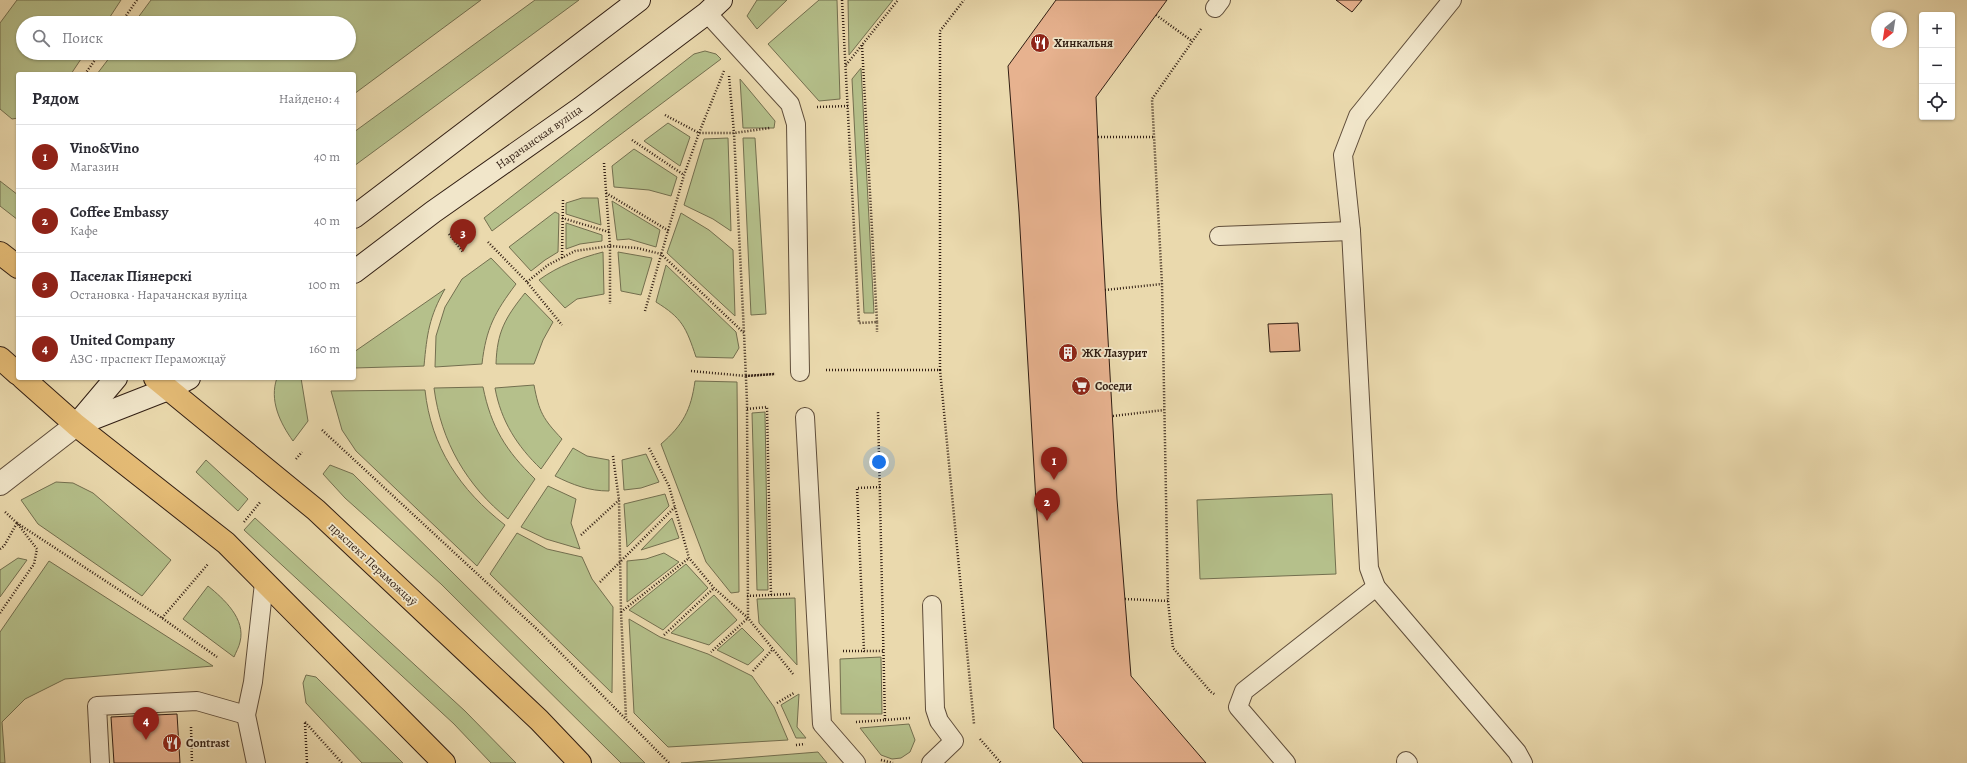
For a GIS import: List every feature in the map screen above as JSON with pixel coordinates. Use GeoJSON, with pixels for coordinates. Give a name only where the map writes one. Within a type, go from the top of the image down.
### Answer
{"type":"FeatureCollection","features":[{"type":"Feature","properties":{"kind":"main road"},"geometry":{"type":"LineString","coordinates":[[356,215],[639,0]]}},
{"type":"Feature","properties":{"kind":"main road","name":"Нарачанская вуліца"},"geometry":{"type":"LineString","coordinates":[[356,270],[433,212],[581,108],[714,7]]}},
{"type":"Feature","properties":{"kind":"main road"},"geometry":{"type":"LineString","coordinates":[[0,253],[16,265]]}},
{"type":"Feature","properties":{"kind":"main road"},"geometry":{"type":"LineString","coordinates":[[0,358],[16,372]]}},
{"type":"Feature","properties":{"kind":"main road"},"geometry":{"type":"LineString","coordinates":[[25,380],[76,425],[226,543],[444,763]]}},
{"type":"Feature","properties":{"kind":"main road"},"geometry":{"type":"LineString","coordinates":[[0,484],[76,425],[114,380]]}},
{"type":"Feature","properties":{"kind":"main road"},"geometry":{"type":"LineString","coordinates":[[76,425],[161,384],[180,380]]}},
{"type":"Feature","properties":{"kind":"main road","name":"праспект Пераможцаў"},"geometry":{"type":"LineString","coordinates":[[161,384],[280,479],[321,515],[539,720],[580,763]]}},
{"type":"Feature","properties":{"kind":"lane"},"geometry":{"type":"LineString","coordinates":[[1452,0],[1358,116],[1343,155],[1351,231],[1369,568],[1376,587],[1517,752],[1523,763]]}},
{"type":"Feature","properties":{"kind":"lane"},"geometry":{"type":"LineString","coordinates":[[714,7],[790,104],[796,124],[800,372]]}},
{"type":"Feature","properties":{"kind":"lane"},"geometry":{"type":"LineString","coordinates":[[1219,236],[1351,231]]}},
{"type":"Feature","properties":{"kind":"lane"},"geometry":{"type":"LineString","coordinates":[[806,417],[822,724],[856,763]]}},
{"type":"Feature","properties":{"kind":"lane"},"geometry":{"type":"LineString","coordinates":[[256,763],[246,715],[253,682],[264,583]]}},
{"type":"Feature","properties":{"kind":"lane"},"geometry":{"type":"LineString","coordinates":[[1286,763],[1238,707],[1244,691],[1376,587]]}},
{"type":"Feature","properties":{"kind":"lane"},"geometry":{"type":"LineString","coordinates":[[931,763],[954,741],[939,721],[935,709],[932,605]]}},
{"type":"Feature","properties":{"kind":"lane"},"geometry":{"type":"LineString","coordinates":[[100,763],[97,706],[198,701],[246,715]]}},
{"type":"Feature","properties":{"kind":"path"},"geometry":{"type":"LineString","coordinates":[[126,16],[137,0]]}},
{"type":"Feature","properties":{"kind":"path"},"geometry":{"type":"LineString","coordinates":[[842,0],[860,323],[877,322]]}},
{"type":"Feature","properties":{"kind":"path"},"geometry":{"type":"LineString","coordinates":[[846,66],[898,0]]}},
{"type":"Feature","properties":{"kind":"path"},"geometry":{"type":"LineString","coordinates":[[964,0],[940,31],[940,370],[975,726]]}},
{"type":"Feature","properties":{"kind":"path"},"geometry":{"type":"LineString","coordinates":[[1218,4],[1152,100],[1162,284],[1168,601],[1174,648],[1211,692],[1238,707]]}},
{"type":"Feature","properties":{"kind":"path"},"geometry":{"type":"LineString","coordinates":[[1156,15],[1192,42]]}},
{"type":"Feature","properties":{"kind":"path"},"geometry":{"type":"LineString","coordinates":[[862,45],[877,332]]}},
{"type":"Feature","properties":{"kind":"path"},"geometry":{"type":"LineString","coordinates":[[86,72],[95,60]]}},
{"type":"Feature","properties":{"kind":"path"},"geometry":{"type":"LineString","coordinates":[[645,311],[684,175],[699,133],[726,71],[734,133],[746,376],[748,618],[711,652]]}},
{"type":"Feature","properties":{"kind":"path"},"geometry":{"type":"LineString","coordinates":[[665,115],[699,133],[734,133],[796,124]]}},
{"type":"Feature","properties":{"kind":"path"},"geometry":{"type":"LineString","coordinates":[[1098,137],[1155,137]]}},
{"type":"Feature","properties":{"kind":"path"},"geometry":{"type":"LineString","coordinates":[[632,140],[684,175]]}},
{"type":"Feature","properties":{"kind":"path"},"geometry":{"type":"LineString","coordinates":[[604,163],[610,246],[610,304]]}},
{"type":"Feature","properties":{"kind":"path"},"geometry":{"type":"LineString","coordinates":[[606,193],[669,231]]}},
{"type":"Feature","properties":{"kind":"path"},"geometry":{"type":"LineString","coordinates":[[562,200],[562,258]]}},
{"type":"Feature","properties":{"kind":"path"},"geometry":{"type":"LineString","coordinates":[[562,218],[609,232]]}},
{"type":"Feature","properties":{"kind":"path"},"geometry":{"type":"LineString","coordinates":[[488,242],[527,282],[562,325]]}},
{"type":"Feature","properties":{"kind":"path"},"geometry":{"type":"LineString","coordinates":[[527,282],[548,265],[575,251],[610,246],[637,248],[661,254],[744,334]]}},
{"type":"Feature","properties":{"kind":"path"},"geometry":{"type":"LineString","coordinates":[[1105,290],[1162,284]]}},
{"type":"Feature","properties":{"kind":"path"},"geometry":{"type":"LineString","coordinates":[[822,370],[940,370]]}},
{"type":"Feature","properties":{"kind":"path"},"geometry":{"type":"LineString","coordinates":[[692,371],[746,376]]}},
{"type":"Feature","properties":{"kind":"path"},"geometry":{"type":"LineString","coordinates":[[747,409],[767,407],[771,595]]}},
{"type":"Feature","properties":{"kind":"path"},"geometry":{"type":"LineString","coordinates":[[1113,416],[1164,410]]}},
{"type":"Feature","properties":{"kind":"path"},"geometry":{"type":"LineString","coordinates":[[878,412],[885,720]]}},
{"type":"Feature","properties":{"kind":"path"},"geometry":{"type":"LineString","coordinates":[[322,430],[540,632],[626,717],[669,763]]}},
{"type":"Feature","properties":{"kind":"path"},"geometry":{"type":"LineString","coordinates":[[649,448],[669,486],[689,558],[714,588],[748,618],[794,676]]}},
{"type":"Feature","properties":{"kind":"path"},"geometry":{"type":"LineString","coordinates":[[162,618],[199,576],[302,452]]}},
{"type":"Feature","properties":{"kind":"path"},"geometry":{"type":"LineString","coordinates":[[613,456],[619,500],[621,612],[626,717]]}},
{"type":"Feature","properties":{"kind":"path"},"geometry":{"type":"LineString","coordinates":[[880,487],[857,488],[864,651],[884,651]]}},
{"type":"Feature","properties":{"kind":"path"},"geometry":{"type":"LineString","coordinates":[[580,535],[619,500]]}},
{"type":"Feature","properties":{"kind":"path"},"geometry":{"type":"LineString","coordinates":[[0,507],[17,523],[37,549],[34,564],[0,613]]}},
{"type":"Feature","properties":{"kind":"path"},"geometry":{"type":"LineString","coordinates":[[600,582],[621,559],[675,507]]}},
{"type":"Feature","properties":{"kind":"path"},"geometry":{"type":"LineString","coordinates":[[0,549],[4,546],[17,523]]}},
{"type":"Feature","properties":{"kind":"path"},"geometry":{"type":"LineString","coordinates":[[17,523],[162,618],[217,657]]}},
{"type":"Feature","properties":{"kind":"path"},"geometry":{"type":"LineString","coordinates":[[621,612],[689,558]]}},
{"type":"Feature","properties":{"kind":"path"},"geometry":{"type":"LineString","coordinates":[[664,635],[714,588]]}},
{"type":"Feature","properties":{"kind":"path"},"geometry":{"type":"LineString","coordinates":[[1125,599],[1168,601]]}},
{"type":"Feature","properties":{"kind":"path"},"geometry":{"type":"LineString","coordinates":[[753,671],[772,650]]}},
{"type":"Feature","properties":{"kind":"path"},"geometry":{"type":"LineString","coordinates":[[777,703],[797,691]]}},
{"type":"Feature","properties":{"kind":"path"},"geometry":{"type":"LineString","coordinates":[[822,724],[908,717],[913,720]]}},
{"type":"Feature","properties":{"kind":"path"},"geometry":{"type":"LineString","coordinates":[[307,763],[304,722],[341,762]]}},
{"type":"Feature","properties":{"kind":"path"},"geometry":{"type":"LineString","coordinates":[[975,734],[1001,763]]}},
{"type":"Feature","properties":{"kind":"path"},"geometry":{"type":"LineString","coordinates":[[796,744],[807,744]]}},
{"type":"Feature","properties":{"kind":"green space"},"geometry":{"type":"Polygon","coordinates":[[[17,0],[121,0],[111,16],[16,16],[16,60],[80,60],[72,72],[16,72],[16,118],[12,119],[0,109],[0,23],[17,0]]]}},
{"type":"Feature","properties":{"kind":"green space"},"geometry":{"type":"Polygon","coordinates":[[[151,0],[481,0],[356,93],[356,72],[99,72],[108,60],[356,60],[356,16],[139,16],[151,0]]]}},
{"type":"Feature","properties":{"kind":"green space"},"geometry":{"type":"Polygon","coordinates":[[[535,0],[579,0],[356,165],[356,131],[535,0]]]}},
{"type":"Feature","properties":{"kind":"green space"},"geometry":{"type":"Polygon","coordinates":[[[757,0],[787,0],[757,29],[747,16],[757,0]]]}},
{"type":"Feature","properties":{"kind":"green space"},"geometry":{"type":"Polygon","coordinates":[[[819,0],[837,0],[840,99],[819,101],[768,44],[819,0]]]}},
{"type":"Feature","properties":{"kind":"green space"},"geometry":{"type":"Polygon","coordinates":[[[848,0],[893,0],[849,55],[848,0]]]}},
{"type":"Feature","properties":{"kind":"green space"},"geometry":{"type":"Polygon","coordinates":[[[705,51],[716,54],[721,59],[492,231],[484,218],[694,54],[705,51]]]}},
{"type":"Feature","properties":{"kind":"green space"},"geometry":{"type":"Polygon","coordinates":[[[861,68],[874,313],[864,313],[852,79],[861,68]]]}},
{"type":"Feature","properties":{"kind":"green space"},"geometry":{"type":"Polygon","coordinates":[[[740,79],[775,121],[774,128],[743,128],[740,79]]]}},
{"type":"Feature","properties":{"kind":"green space"},"geometry":{"type":"Polygon","coordinates":[[[668,123],[690,137],[680,166],[644,141],[668,123]]]}},
{"type":"Feature","properties":{"kind":"green space"},"geometry":{"type":"Polygon","coordinates":[[[728,138],[731,231],[713,219],[684,205],[704,139],[728,138]]]}},
{"type":"Feature","properties":{"kind":"green space"},"geometry":{"type":"Polygon","coordinates":[[[743,138],[755,138],[766,314],[751,315],[743,138]]]}},
{"type":"Feature","properties":{"kind":"green space"},"geometry":{"type":"Polygon","coordinates":[[[634,149],[677,177],[671,196],[649,190],[614,187],[612,166],[634,149]]]}},
{"type":"Feature","properties":{"kind":"green space"},"geometry":{"type":"Polygon","coordinates":[[[0,181],[16,193],[16,218],[0,206],[0,181]]]}},
{"type":"Feature","properties":{"kind":"green space"},"geometry":{"type":"Polygon","coordinates":[[[582,198],[598,198],[601,225],[566,214],[566,203],[582,198]]]}},
{"type":"Feature","properties":{"kind":"green space"},"geometry":{"type":"Polygon","coordinates":[[[612,201],[660,230],[656,247],[629,239],[617,240],[612,201]]]}},
{"type":"Feature","properties":{"kind":"green space"},"geometry":{"type":"Polygon","coordinates":[[[555,212],[559,214],[558,252],[531,271],[509,247],[555,212]]]}},
{"type":"Feature","properties":{"kind":"green space"},"geometry":{"type":"Polygon","coordinates":[[[681,213],[709,230],[733,250],[735,316],[667,253],[681,213]]]}},
{"type":"Feature","properties":{"kind":"green space"},"geometry":{"type":"Polygon","coordinates":[[[566,223],[602,235],[602,241],[580,244],[566,249],[566,223]]]}},
{"type":"Feature","properties":{"kind":"green space"},"geometry":{"type":"Polygon","coordinates":[[[603,252],[604,294],[577,299],[565,308],[539,280],[570,263],[603,252]]]}},
{"type":"Feature","properties":{"kind":"green space"},"geometry":{"type":"Polygon","coordinates":[[[618,252],[652,258],[641,295],[621,291],[618,252]]]}},
{"type":"Feature","properties":{"kind":"green space"},"geometry":{"type":"Polygon","coordinates":[[[491,258],[516,284],[502,303],[489,330],[482,364],[435,367],[436,336],[445,307],[462,279],[491,258]]]}},
{"type":"Feature","properties":{"kind":"green space"},"geometry":{"type":"Polygon","coordinates":[[[666,265],[736,332],[739,348],[733,358],[696,357],[682,324],[672,313],[656,302],[666,265]]]}},
{"type":"Feature","properties":{"kind":"green space"},"geometry":{"type":"Polygon","coordinates":[[[445,289],[432,317],[426,344],[424,366],[356,368],[356,351],[445,289]]]}},
{"type":"Feature","properties":{"kind":"green space"},"geometry":{"type":"Polygon","coordinates":[[[525,293],[553,322],[543,340],[534,364],[496,364],[498,343],[503,326],[512,310],[525,293]]]}},
{"type":"Feature","properties":{"kind":"green space"},"geometry":{"type":"Polygon","coordinates":[[[276,380],[301,380],[308,421],[293,441],[284,427],[277,411],[274,395],[276,380]]]}},
{"type":"Feature","properties":{"kind":"green space"},"geometry":{"type":"Polygon","coordinates":[[[695,381],[737,382],[739,592],[731,593],[706,562],[661,444],[675,430],[685,416],[691,400],[695,381]]]}},
{"type":"Feature","properties":{"kind":"green space"},"geometry":{"type":"Polygon","coordinates":[[[534,385],[543,415],[550,426],[562,439],[541,469],[517,442],[511,432],[501,411],[495,388],[534,385]]]}},
{"type":"Feature","properties":{"kind":"green space"},"geometry":{"type":"Polygon","coordinates":[[[483,387],[490,414],[501,438],[525,469],[535,479],[508,519],[480,492],[458,461],[443,427],[434,388],[483,387]]]}},
{"type":"Feature","properties":{"kind":"green space"},"geometry":{"type":"Polygon","coordinates":[[[425,390],[428,411],[434,430],[441,449],[450,466],[474,497],[505,525],[477,566],[356,451],[342,430],[331,391],[425,390]]]}},
{"type":"Feature","properties":{"kind":"green space"},"geometry":{"type":"Polygon","coordinates":[[[765,412],[768,590],[757,590],[752,413],[765,412]]]}},
{"type":"Feature","properties":{"kind":"green space"},"geometry":{"type":"Polygon","coordinates":[[[573,448],[587,456],[609,460],[609,491],[581,487],[555,476],[573,448]]]}},
{"type":"Feature","properties":{"kind":"green space"},"geometry":{"type":"Polygon","coordinates":[[[646,454],[659,482],[641,488],[624,490],[622,460],[646,454]]]}},
{"type":"Feature","properties":{"kind":"green space"},"geometry":{"type":"Polygon","coordinates":[[[206,460],[248,499],[238,511],[196,472],[206,460]]]}},
{"type":"Feature","properties":{"kind":"green space"},"geometry":{"type":"Polygon","coordinates":[[[330,465],[353,474],[645,763],[621,763],[441,584],[345,498],[323,474],[330,465]]]}},
{"type":"Feature","properties":{"kind":"green space"},"geometry":{"type":"Polygon","coordinates":[[[56,482],[73,483],[93,493],[171,560],[142,596],[38,524],[21,500],[56,482]]]}},
{"type":"Feature","properties":{"kind":"green space"},"geometry":{"type":"Polygon","coordinates":[[[548,486],[576,499],[571,523],[580,549],[546,539],[521,527],[548,486]]]}},
{"type":"Feature","properties":{"kind":"green space"},"geometry":{"type":"Polygon","coordinates":[[[665,494],[669,506],[627,547],[624,504],[665,494]]]}},
{"type":"Feature","properties":{"kind":"green space"},"geometry":{"type":"Polygon","coordinates":[[[1332,494],[1336,574],[1200,579],[1197,500],[1332,494]]]}},
{"type":"Feature","properties":{"kind":"green space"},"geometry":{"type":"Polygon","coordinates":[[[255,518],[465,711],[516,763],[491,763],[454,724],[244,530],[255,518]]]}},
{"type":"Feature","properties":{"kind":"green space"},"geometry":{"type":"Polygon","coordinates":[[[672,518],[679,538],[641,550],[672,518]]]}},
{"type":"Feature","properties":{"kind":"green space"},"geometry":{"type":"Polygon","coordinates":[[[517,533],[547,549],[582,557],[592,579],[613,607],[612,693],[490,574],[517,533]]]}},
{"type":"Feature","properties":{"kind":"green space"},"geometry":{"type":"Polygon","coordinates":[[[664,553],[679,562],[627,602],[627,561],[646,559],[664,553]]]}},
{"type":"Feature","properties":{"kind":"green space"},"geometry":{"type":"Polygon","coordinates":[[[18,558],[27,560],[0,597],[0,570],[18,558]]]}},
{"type":"Feature","properties":{"kind":"green space"},"geometry":{"type":"Polygon","coordinates":[[[49,561],[213,666],[65,679],[25,699],[2,722],[5,763],[0,763],[0,632],[49,561]]]}},
{"type":"Feature","properties":{"kind":"green space"},"geometry":{"type":"Polygon","coordinates":[[[686,564],[708,588],[663,630],[629,610],[686,564]]]}},
{"type":"Feature","properties":{"kind":"green space"},"geometry":{"type":"Polygon","coordinates":[[[208,586],[227,603],[240,625],[240,642],[234,657],[183,619],[208,586]]]}},
{"type":"Feature","properties":{"kind":"green space"},"geometry":{"type":"Polygon","coordinates":[[[714,595],[737,620],[709,645],[671,633],[714,595]]]}},
{"type":"Feature","properties":{"kind":"green space"},"geometry":{"type":"Polygon","coordinates":[[[795,598],[797,665],[759,623],[757,599],[795,598]]]}},
{"type":"Feature","properties":{"kind":"green space"},"geometry":{"type":"Polygon","coordinates":[[[629,619],[660,637],[708,654],[752,676],[774,707],[788,740],[668,747],[634,713],[629,619]]]}},
{"type":"Feature","properties":{"kind":"green space"},"geometry":{"type":"Polygon","coordinates":[[[742,628],[764,650],[748,665],[717,650],[742,628]]]}},
{"type":"Feature","properties":{"kind":"green space"},"geometry":{"type":"Polygon","coordinates":[[[881,657],[882,714],[841,714],[840,659],[881,657]]]}},
{"type":"Feature","properties":{"kind":"green space"},"geometry":{"type":"Polygon","coordinates":[[[306,675],[316,677],[403,763],[362,763],[306,703],[303,683],[306,675]]]}},
{"type":"Feature","properties":{"kind":"green space"},"geometry":{"type":"Polygon","coordinates":[[[799,694],[797,727],[806,738],[796,738],[781,705],[799,694]]]}},
{"type":"Feature","properties":{"kind":"green space"},"geometry":{"type":"Polygon","coordinates":[[[909,724],[915,740],[910,752],[901,758],[892,759],[881,755],[860,728],[909,724]]]}},
{"type":"Feature","properties":{"kind":"green space"},"geometry":{"type":"Polygon","coordinates":[[[818,752],[827,763],[681,763],[818,752]]]}},
{"type":"Feature","properties":{"kind":"building","name":"ЖК Лазурит"},"geometry":{"type":"Polygon","coordinates":[[[1056,0],[1167,0],[1096,97],[1101,214],[1117,499],[1131,676],[1206,763],[1083,763],[1054,728],[1036,502],[1019,212],[1008,66],[1056,0]]]}},
{"type":"Feature","properties":{"kind":"building"},"geometry":{"type":"Polygon","coordinates":[[[1336,0],[1362,0],[1352,12],[1336,0]]]}},
{"type":"Feature","properties":{"kind":"building"},"geometry":{"type":"Polygon","coordinates":[[[1298,323],[1300,351],[1270,352],[1268,324],[1298,323]]]}},
{"type":"Feature","properties":{"kind":"building"},"geometry":{"type":"Polygon","coordinates":[[[177,714],[180,763],[114,763],[111,717],[177,714]]]}},
{"type":"Feature","properties":{"kind":"place","name":"Хинкальня"},"geometry":{"type":"Point","coordinates":[1040,43]}},
{"type":"Feature","properties":{"kind":"place","name":"Паселак Піянерскі"},"geometry":{"type":"Point","coordinates":[463,252]}},
{"type":"Feature","properties":{"kind":"place","name":"ЖК Лазурит"},"geometry":{"type":"Point","coordinates":[1068,353]}},
{"type":"Feature","properties":{"kind":"place","name":"Соседи"},"geometry":{"type":"Point","coordinates":[1081,386]}},
{"type":"Feature","properties":{"kind":"place","name":"Vino&Vino"},"geometry":{"type":"Point","coordinates":[1054,480]}},
{"type":"Feature","properties":{"kind":"place","name":"Coffee Embassy"},"geometry":{"type":"Point","coordinates":[1047,521]}},
{"type":"Feature","properties":{"kind":"place","name":"United Company"},"geometry":{"type":"Point","coordinates":[146,740]}},
{"type":"Feature","properties":{"kind":"place","name":"Contrast"},"geometry":{"type":"Point","coordinates":[172,743]}}]}
